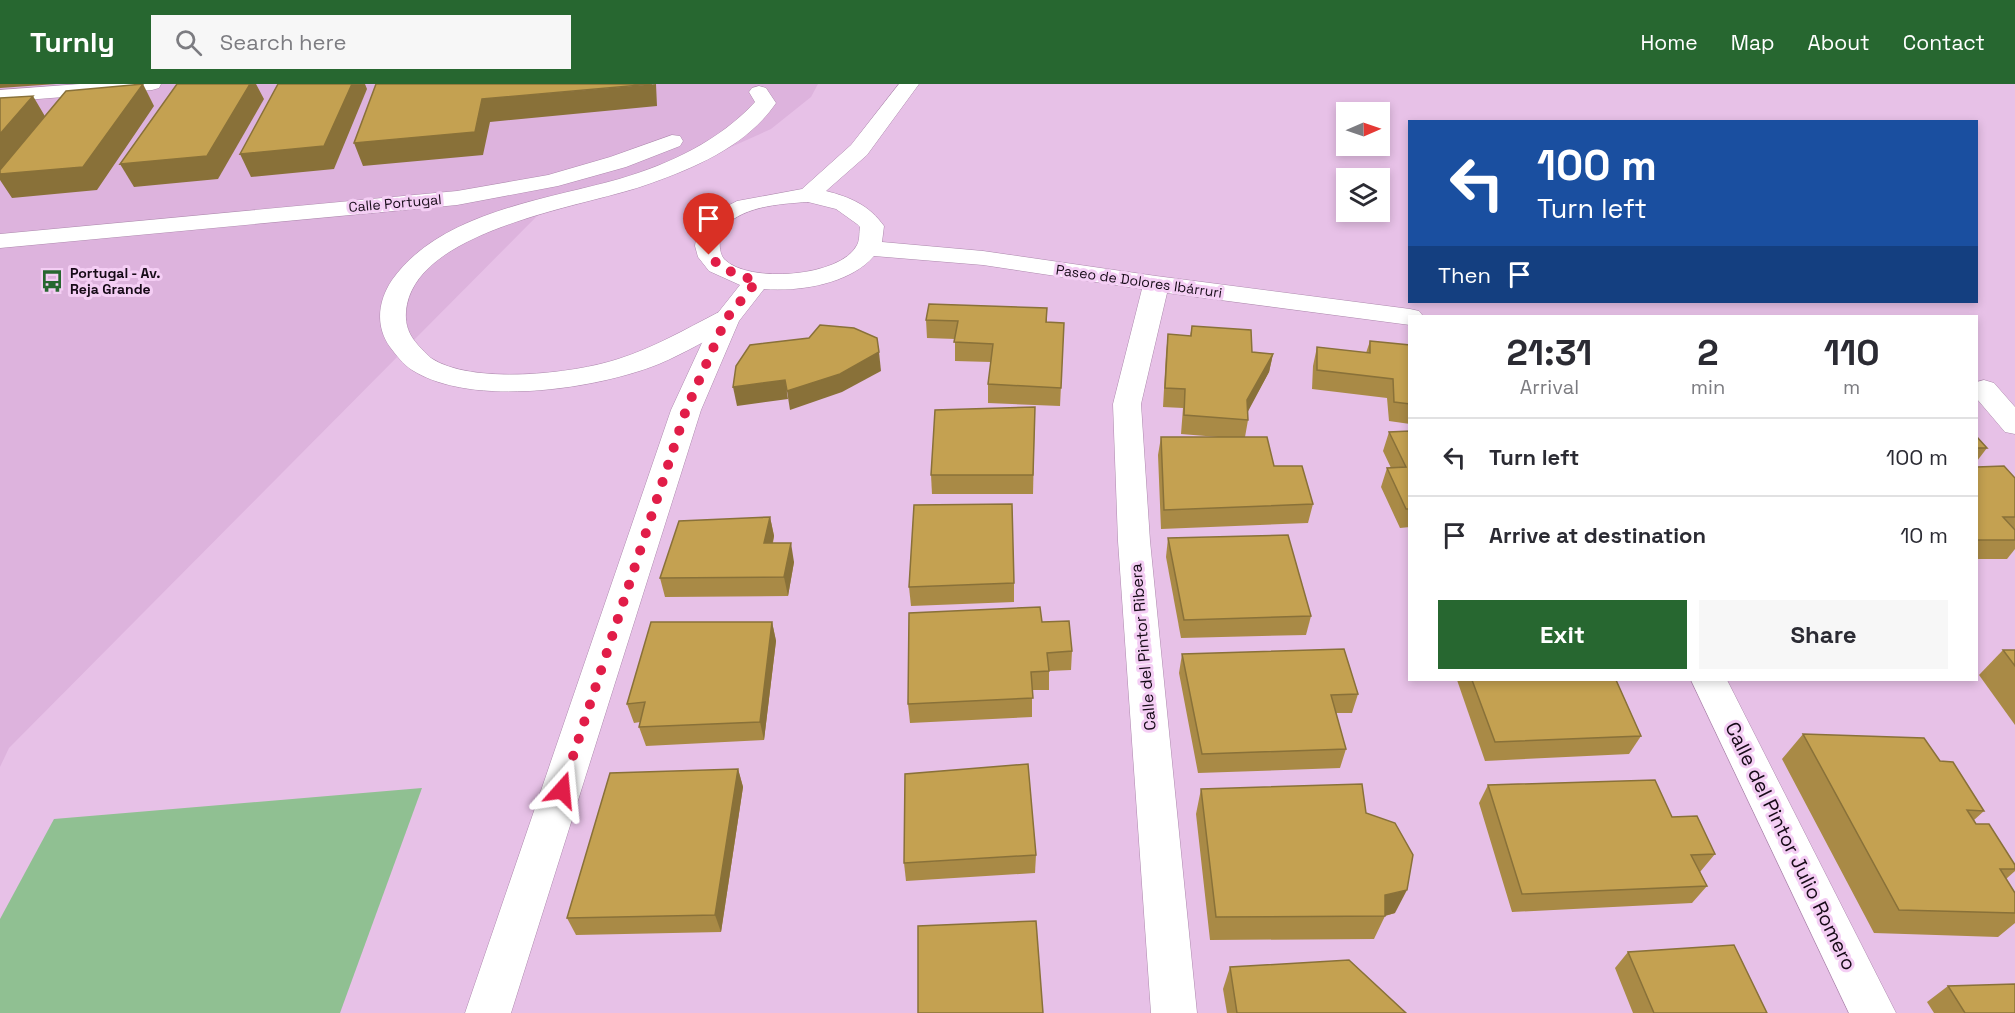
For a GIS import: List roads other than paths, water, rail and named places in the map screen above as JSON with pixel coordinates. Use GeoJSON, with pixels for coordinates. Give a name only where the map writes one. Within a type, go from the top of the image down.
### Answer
{"type":"FeatureCollection","features":[{"type":"Feature","properties":{"kind":"street"},"geometry":{"type":"LineString","coordinates":[[808,195],[859,150],[909,84]]}},
{"type":"Feature","properties":{"kind":"street"},"geometry":{"type":"LineString","coordinates":[[717,119],[762,88],[766,103],[737,132],[695,155],[633,181],[567,198],[468,231],[428,255],[403,284],[391,316],[398,340],[422,364],[456,378],[508,383],[560,379],[605,371],[648,358],[726,319]]}},
{"type":"Feature","properties":{"kind":"street","name":"Calle Portugal"},"geometry":{"type":"LineString","coordinates":[[0,241],[457,198],[550,182],[618,162],[689,134]]}},
{"type":"Feature","properties":{"kind":"street"},"geometry":{"type":"LineString","coordinates":[[808,195],[849,205],[863,213],[872,226],[868,248],[852,263],[828,274],[805,279],[757,281],[717,265],[709,255],[706,240],[712,228],[727,214],[740,207],[772,198],[808,195]]}},
{"type":"Feature","properties":{"kind":"street","name":"Paseo de Dolores Ibárruri"},"geometry":{"type":"LineString","coordinates":[[868,248],[983,258],[1156,284],[1408,316]]}},
{"type":"Feature","properties":{"kind":"street"},"geometry":{"type":"LineString","coordinates":[[488,1013],[686,410],[726,319],[757,281]]}},
{"type":"Feature","properties":{"kind":"street","name":"Calle del Pintor Ribera"},"geometry":{"type":"LineString","coordinates":[[1156,284],[1127,404],[1134,541],[1174,1013]]}},
{"type":"Feature","properties":{"kind":"street"},"geometry":{"type":"LineString","coordinates":[[1980,388],[2015,393]]}},
{"type":"Feature","properties":{"kind":"street"},"geometry":{"type":"LineString","coordinates":[[1980,388],[2015,425]]}},
{"type":"Feature","properties":{"kind":"street","name":"Calle del Pintor Julio Romero"},"geometry":{"type":"LineString","coordinates":[[1709,681],[1873,1013]]}},
{"type":"Feature","properties":{"kind":"lane"},"geometry":{"type":"LineString","coordinates":[[0,96],[152,84]]}},
{"type":"Feature","properties":{"kind":"place","name":"Portugal - Av. Reja Grande"},"geometry":{"type":"Point","coordinates":[52,281]}}]}
